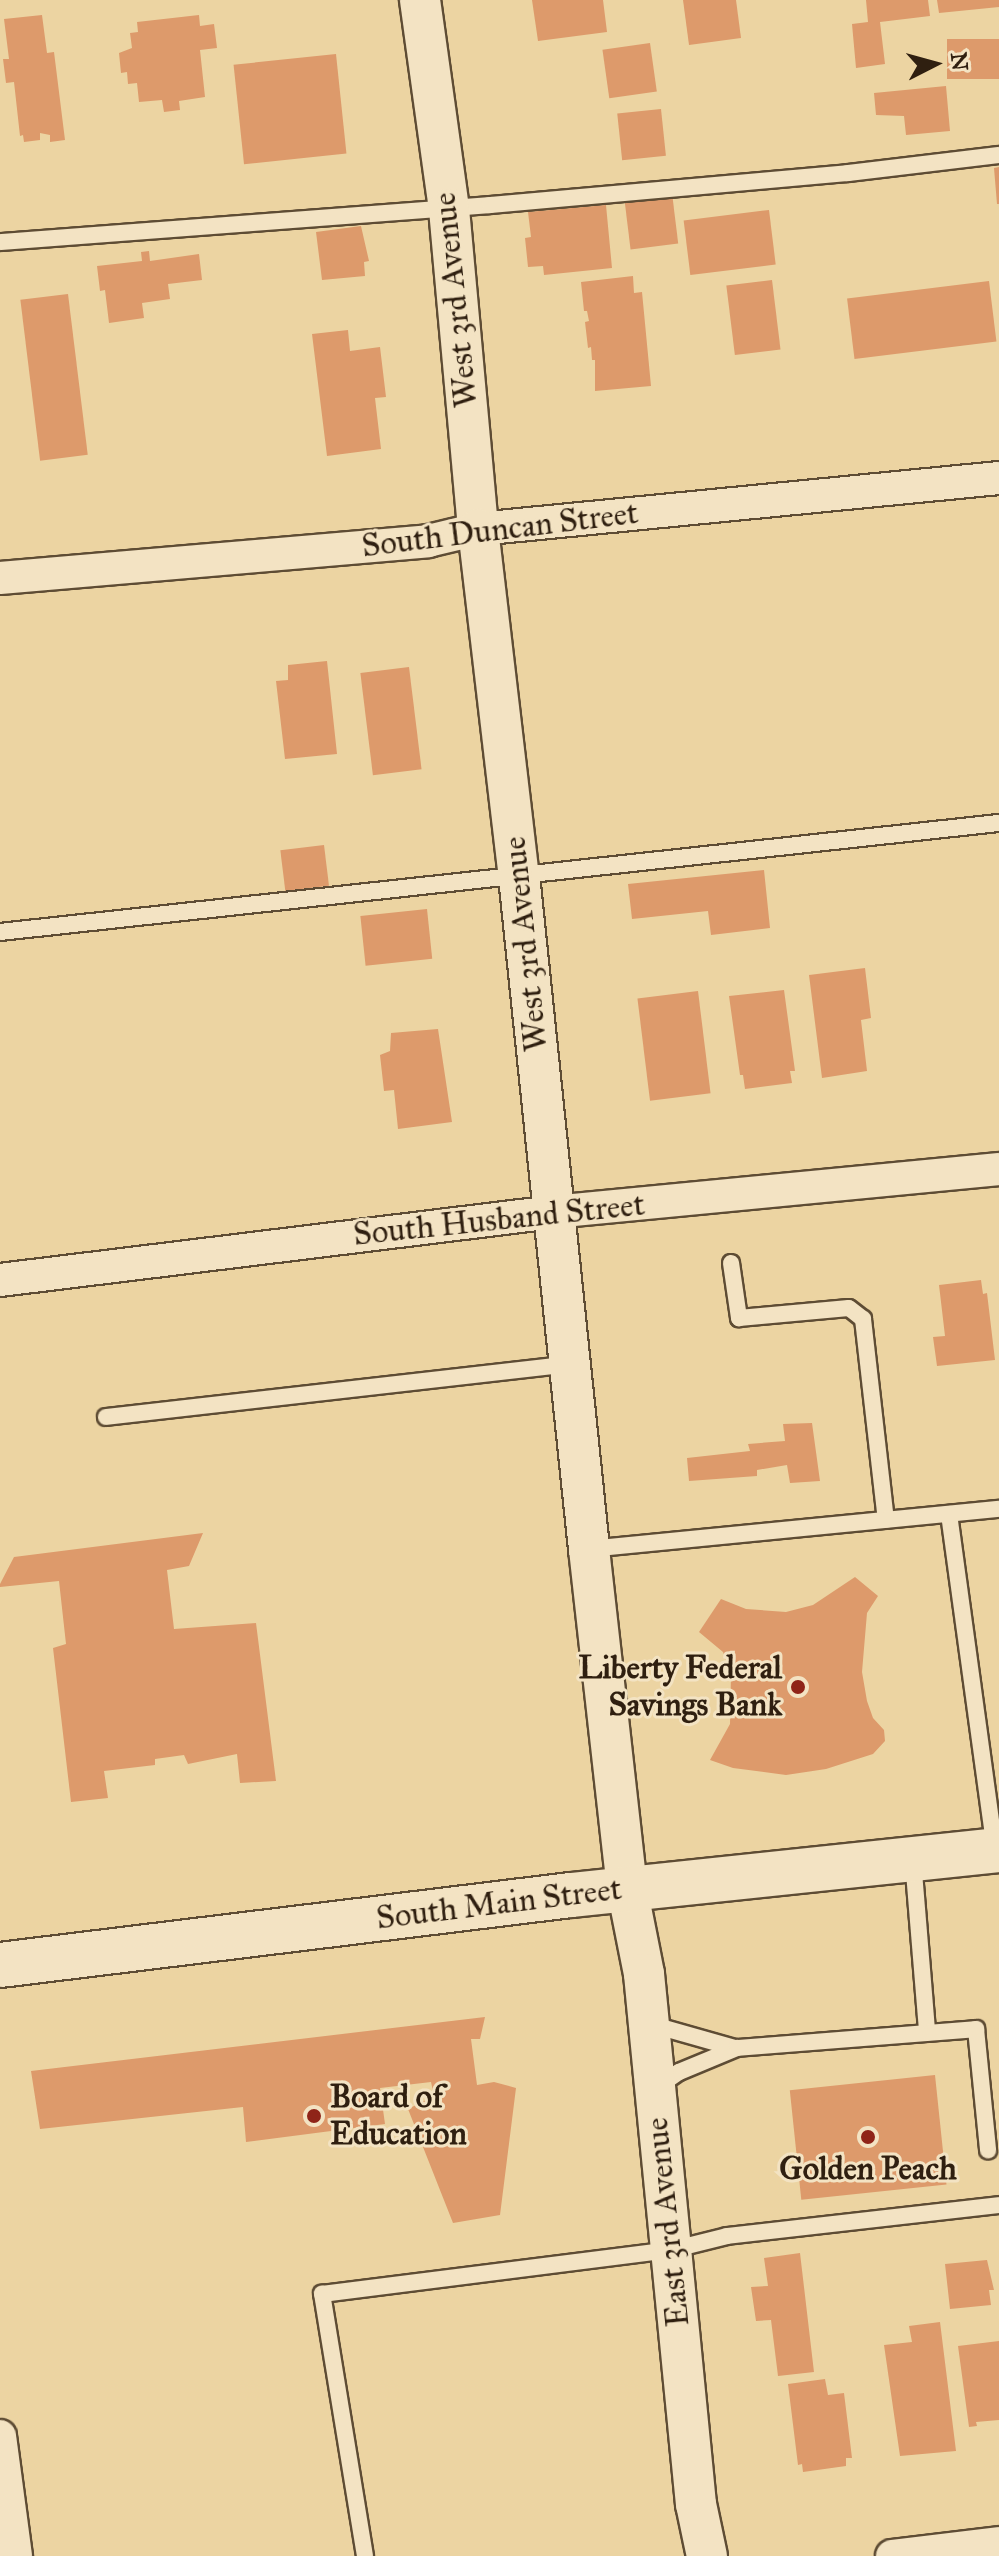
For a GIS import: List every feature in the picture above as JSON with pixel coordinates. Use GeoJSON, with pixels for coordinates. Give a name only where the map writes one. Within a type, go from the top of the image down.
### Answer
{"type":"FeatureCollection","features":[{"type":"Feature","properties":{"kind":"main road","name":"South Main Street"},"geometry":{"type":"LineString","coordinates":[[0,1965],[627,1888],[997,1850]]}},
{"type":"Feature","properties":{"kind":"street","name":"West 3rd Avenue"},"geometry":{"type":"LineString","coordinates":[[420,0],[449,209],[478,529],[519,876],[627,1888]]}},
{"type":"Feature","properties":{"kind":"street","name":"South Duncan Street"},"geometry":{"type":"LineString","coordinates":[[0,578],[428,541],[478,529],[999,478]]}},
{"type":"Feature","properties":{"kind":"street","name":"South Husband Street"},"geometry":{"type":"LineString","coordinates":[[0,1280],[553,1212],[999,1169]]}},
{"type":"Feature","properties":{"kind":"street","name":"East 3rd Avenue"},"geometry":{"type":"LineString","coordinates":[[627,1888],[644,1974],[696,2504],[707,2556]]}},
{"type":"Feature","properties":{"kind":"street"},"geometry":{"type":"LineString","coordinates":[[0,2436],[16,2556]]}},
{"type":"Feature","properties":{"kind":"street"},"geometry":{"type":"LineString","coordinates":[[892,2556],[999,2543]]}},
{"type":"Feature","properties":{"kind":"lane"},"geometry":{"type":"LineString","coordinates":[[0,242],[449,209],[848,173],[999,155]]}},
{"type":"Feature","properties":{"kind":"lane"},"geometry":{"type":"LineString","coordinates":[[0,932],[999,823]]}},
{"type":"Feature","properties":{"kind":"lane"},"geometry":{"type":"LineString","coordinates":[[731,1263],[739,1318],[849,1308],[863,1319],[886,1520]]}},
{"type":"Feature","properties":{"kind":"lane"},"geometry":{"type":"LineString","coordinates":[[106,1417],[569,1364]]}},
{"type":"Feature","properties":{"kind":"lane"},"geometry":{"type":"LineString","coordinates":[[589,1549],[999,1509]]}},
{"type":"Feature","properties":{"kind":"lane"},"geometry":{"type":"LineString","coordinates":[[949,1514],[997,1850]]}},
{"type":"Feature","properties":{"kind":"lane"},"geometry":{"type":"LineString","coordinates":[[913,1859],[927,2032]]}},
{"type":"Feature","properties":{"kind":"lane"},"geometry":{"type":"LineString","coordinates":[[649,2024],[737,2048]]}},
{"type":"Feature","properties":{"kind":"lane"},"geometry":{"type":"LineString","coordinates":[[655,2089],[679,2072],[737,2048],[976,2029],[988,2150]]}},
{"type":"Feature","properties":{"kind":"lane"},"geometry":{"type":"LineString","coordinates":[[365,2556],[322,2294],[671,2250],[727,2236],[999,2205]]}},
{"type":"Feature","properties":{"kind":"building"},"geometry":{"type":"Polygon","coordinates":[[[532,0],[603,0],[607,32],[538,41],[532,0]]]}},
{"type":"Feature","properties":{"kind":"building"},"geometry":{"type":"Polygon","coordinates":[[[683,0],[736,0],[741,38],[689,45],[683,0]]]}},
{"type":"Feature","properties":{"kind":"building"},"geometry":{"type":"Polygon","coordinates":[[[866,0],[928,0],[930,16],[880,22],[885,64],[856,68],[852,24],[868,22],[866,0]]]}},
{"type":"Feature","properties":{"kind":"building"},"geometry":{"type":"Polygon","coordinates":[[[937,0],[999,0],[999,7],[939,13],[937,0]]]}},
{"type":"Feature","properties":{"kind":"building"},"geometry":{"type":"Polygon","coordinates":[[[42,15],[47,53],[54,52],[65,140],[50,142],[50,135],[40,133],[40,140],[24,142],[23,135],[20,136],[14,82],[6,83],[3,59],[9,59],[4,19],[42,15]]]}},
{"type":"Feature","properties":{"kind":"building"},"geometry":{"type":"Polygon","coordinates":[[[199,15],[200,26],[214,24],[217,48],[200,50],[205,97],[179,101],[180,110],[164,112],[162,100],[139,102],[137,83],[128,84],[127,72],[121,73],[119,53],[132,48],[130,33],[138,32],[137,22],[199,15]]]}},
{"type":"Feature","properties":{"kind":"building"},"geometry":{"type":"Polygon","coordinates":[[[947,39],[999,39],[999,79],[947,79],[947,39]]]}},
{"type":"Feature","properties":{"kind":"building"},"geometry":{"type":"Polygon","coordinates":[[[650,43],[657,92],[609,98],[602,50],[650,43]]]}},
{"type":"Feature","properties":{"kind":"building"},"geometry":{"type":"Polygon","coordinates":[[[336,54],[346,153],[244,164],[234,65],[336,54]]]}},
{"type":"Feature","properties":{"kind":"building"},"geometry":{"type":"Polygon","coordinates":[[[946,86],[950,131],[906,135],[904,116],[876,115],[874,93],[946,86]]]}},
{"type":"Feature","properties":{"kind":"building"},"geometry":{"type":"Polygon","coordinates":[[[661,109],[666,156],[622,160],[617,114],[661,109]]]}},
{"type":"Feature","properties":{"kind":"building"},"geometry":{"type":"Polygon","coordinates":[[[999,167],[999,204],[997,204],[994,168],[999,167]]]}},
{"type":"Feature","properties":{"kind":"building"},"geometry":{"type":"Polygon","coordinates":[[[672,193],[678,244],[631,249],[624,199],[672,193]]]}},
{"type":"Feature","properties":{"kind":"building"},"geometry":{"type":"Polygon","coordinates":[[[606,205],[612,268],[544,275],[543,266],[528,267],[525,238],[531,237],[528,212],[606,205]]]}},
{"type":"Feature","properties":{"kind":"building"},"geometry":{"type":"Polygon","coordinates":[[[769,210],[776,265],[690,275],[684,220],[769,210]]]}},
{"type":"Feature","properties":{"kind":"building"},"geometry":{"type":"Polygon","coordinates":[[[361,226],[369,261],[364,262],[365,276],[322,280],[316,232],[361,226]]]}},
{"type":"Feature","properties":{"kind":"building"},"geometry":{"type":"Polygon","coordinates":[[[149,251],[150,261],[199,254],[202,280],[168,284],[170,299],[142,303],[144,318],[109,323],[105,290],[100,291],[97,266],[142,261],[141,252],[149,251]]]}},
{"type":"Feature","properties":{"kind":"building"},"geometry":{"type":"Polygon","coordinates":[[[633,276],[634,293],[642,292],[651,386],[595,391],[595,360],[592,360],[591,347],[588,348],[585,322],[589,321],[587,311],[584,311],[581,282],[633,276]]]}},
{"type":"Feature","properties":{"kind":"building"},"geometry":{"type":"Polygon","coordinates":[[[772,280],[781,349],[735,355],[726,286],[772,280]]]}},
{"type":"Feature","properties":{"kind":"building"},"geometry":{"type":"Polygon","coordinates":[[[989,281],[996,342],[854,359],[847,298],[989,281]]]}},
{"type":"Feature","properties":{"kind":"building"},"geometry":{"type":"Polygon","coordinates":[[[68,294],[88,455],[40,461],[20,300],[68,294]]]}},
{"type":"Feature","properties":{"kind":"building"},"geometry":{"type":"Polygon","coordinates":[[[348,330],[350,351],[380,347],[386,397],[375,398],[381,449],[327,456],[312,334],[348,330]]]}},
{"type":"Feature","properties":{"kind":"building"},"geometry":{"type":"Polygon","coordinates":[[[327,661],[337,754],[285,759],[276,681],[288,680],[288,665],[327,661]]]}},
{"type":"Feature","properties":{"kind":"building"},"geometry":{"type":"Polygon","coordinates":[[[409,667],[422,769],[373,775],[360,673],[409,667]]]}},
{"type":"Feature","properties":{"kind":"building"},"geometry":{"type":"Polygon","coordinates":[[[324,845],[329,886],[285,891],[280,850],[324,845]]]}},
{"type":"Feature","properties":{"kind":"building"},"geometry":{"type":"Polygon","coordinates":[[[764,870],[770,928],[711,935],[708,911],[632,919],[628,884],[764,870]]]}},
{"type":"Feature","properties":{"kind":"building"},"geometry":{"type":"Polygon","coordinates":[[[427,909],[432,959],[366,966],[360,916],[427,909]]]}},
{"type":"Feature","properties":{"kind":"building"},"geometry":{"type":"Polygon","coordinates":[[[865,968],[871,1018],[861,1020],[867,1071],[822,1078],[809,975],[865,968]]]}},
{"type":"Feature","properties":{"kind":"building"},"geometry":{"type":"Polygon","coordinates":[[[784,990],[795,1071],[790,1071],[792,1083],[745,1089],[743,1075],[740,1075],[729,996],[784,990]]]}},
{"type":"Feature","properties":{"kind":"building"},"geometry":{"type":"Polygon","coordinates":[[[698,991],[711,1093],[650,1101],[637,998],[698,991]]]}},
{"type":"Feature","properties":{"kind":"building"},"geometry":{"type":"Polygon","coordinates":[[[438,1029],[452,1122],[398,1129],[394,1090],[384,1091],[380,1055],[390,1051],[391,1033],[438,1029]]]}},
{"type":"Feature","properties":{"kind":"building"},"geometry":{"type":"Polygon","coordinates":[[[981,1280],[983,1294],[987,1293],[995,1360],[937,1366],[933,1337],[945,1336],[939,1285],[981,1280]]]}},
{"type":"Feature","properties":{"kind":"building"},"geometry":{"type":"Polygon","coordinates":[[[812,1423],[820,1481],[790,1483],[787,1465],[757,1470],[757,1476],[689,1481],[687,1458],[750,1451],[748,1444],[785,1441],[783,1424],[812,1423]]]}},
{"type":"Feature","properties":{"kind":"building"},"geometry":{"type":"Polygon","coordinates":[[[203,1533],[189,1566],[167,1570],[174,1629],[256,1623],[276,1781],[240,1783],[237,1754],[188,1764],[184,1755],[155,1759],[155,1765],[104,1771],[108,1798],[71,1802],[53,1648],[66,1644],[59,1581],[0,1587],[0,1584],[14,1557],[203,1533]]]}},
{"type":"Feature","properties":{"kind":"building","name":"Liberty Federal Savings Bank"},"geometry":{"type":"Polygon","coordinates":[[[855,1577],[878,1596],[867,1613],[862,1672],[867,1701],[873,1718],[884,1730],[885,1741],[873,1754],[826,1769],[786,1775],[733,1768],[710,1760],[730,1724],[731,1674],[723,1652],[699,1632],[721,1599],[746,1609],[786,1612],[813,1605],[855,1577]]]}},
{"type":"Feature","properties":{"kind":"building","name":"Board of Education"},"geometry":{"type":"Polygon","coordinates":[[[485,2017],[480,2039],[471,2039],[477,2085],[494,2082],[516,2088],[500,2215],[453,2223],[408,2109],[434,2096],[431,2082],[380,2088],[385,2124],[246,2142],[243,2107],[40,2129],[31,2071],[485,2017]]]}},
{"type":"Feature","properties":{"kind":"building","name":"Golden Peach"},"geometry":{"type":"Polygon","coordinates":[[[935,2075],[946,2184],[801,2200],[790,2090],[935,2075]]]}},
{"type":"Feature","properties":{"kind":"building"},"geometry":{"type":"Polygon","coordinates":[[[800,2253],[814,2372],[778,2376],[771,2320],[756,2321],[751,2287],[768,2286],[764,2258],[800,2253]]]}},
{"type":"Feature","properties":{"kind":"building"},"geometry":{"type":"Polygon","coordinates":[[[987,2260],[994,2290],[989,2290],[991,2305],[950,2309],[945,2264],[987,2260]]]}},
{"type":"Feature","properties":{"kind":"building"},"geometry":{"type":"Polygon","coordinates":[[[940,2322],[956,2451],[900,2456],[884,2345],[912,2342],[909,2326],[940,2322]]]}},
{"type":"Feature","properties":{"kind":"building"},"geometry":{"type":"Polygon","coordinates":[[[999,2341],[999,2420],[976,2422],[977,2426],[969,2427],[958,2346],[999,2341]]]}},
{"type":"Feature","properties":{"kind":"building"},"geometry":{"type":"Polygon","coordinates":[[[825,2379],[828,2395],[844,2393],[852,2458],[846,2458],[846,2466],[803,2472],[802,2464],[798,2465],[788,2384],[825,2379]]]}},
{"type":"Feature","properties":{"kind":"place","name":"Liberty Federal Savings Bank"},"geometry":{"type":"Point","coordinates":[798,1687]}},
{"type":"Feature","properties":{"kind":"place","name":"Board of Education"},"geometry":{"type":"Point","coordinates":[314,2116]}},
{"type":"Feature","properties":{"kind":"place","name":"Golden Peach"},"geometry":{"type":"Point","coordinates":[868,2137]}}]}
